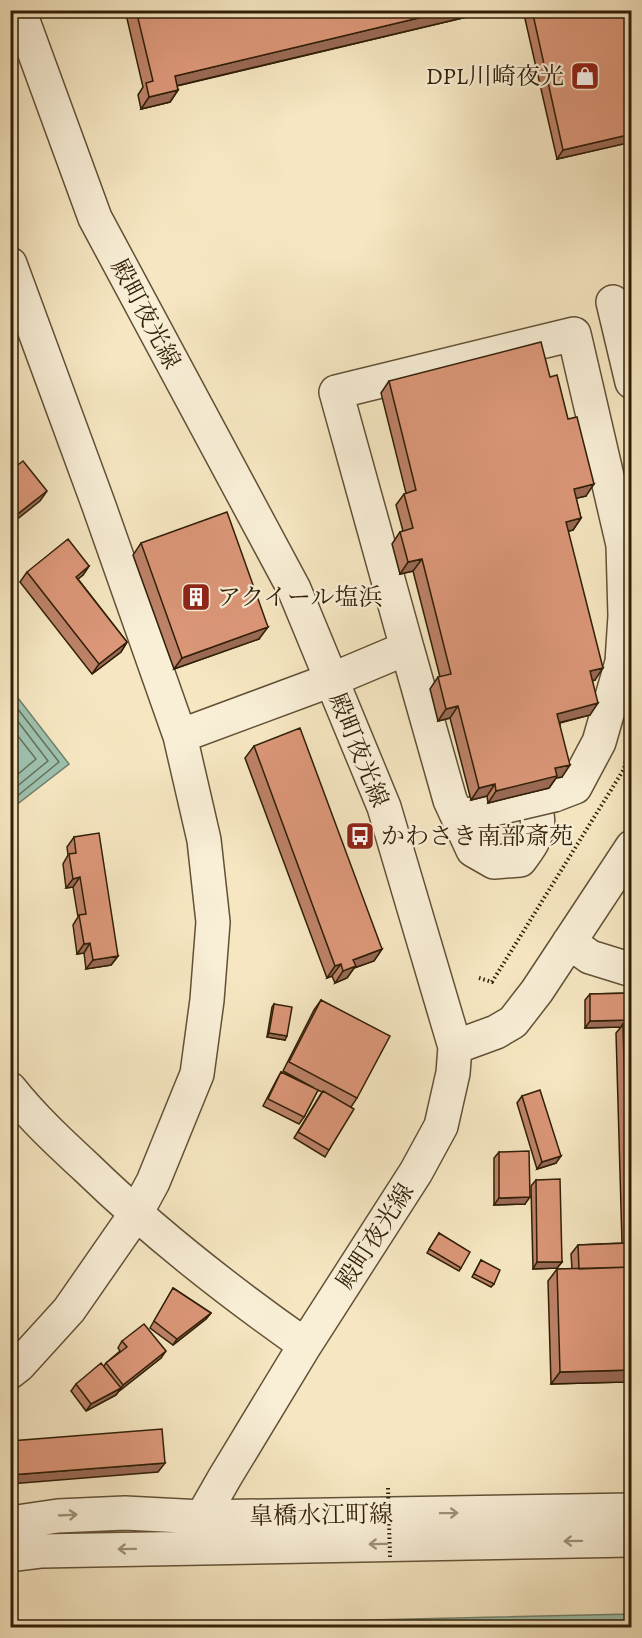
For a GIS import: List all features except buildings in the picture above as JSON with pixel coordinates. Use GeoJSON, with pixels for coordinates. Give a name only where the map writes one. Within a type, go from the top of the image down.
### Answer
{"type":"FeatureCollection","features":[{"type":"Feature","properties":{"kind":"street","name":"殿町夜光線"},"geometry":{"type":"LineString","coordinates":[[19,10],[95,218],[294,589],[384,807],[455,1047],[453,1073],[441,1126],[416,1172],[304,1345],[185,1547]]}},
{"type":"Feature","properties":{"kind":"street"},"geometry":{"type":"LineString","coordinates":[[10,264],[180,736],[204,840],[213,921],[207,1000],[197,1074],[153,1182],[135,1215],[69,1310],[19,1365],[10,1371]]}},
{"type":"Feature","properties":{"kind":"street"},"geometry":{"type":"LineString","coordinates":[[613,302],[632,382]]}},
{"type":"Feature","properties":{"kind":"street"},"geometry":{"type":"LineString","coordinates":[[458,817],[575,787],[599,742],[622,662],[626,616],[623,545],[573,334],[336,392],[450,800],[473,850],[494,862],[520,861],[536,838],[539,818],[536,798]]}},
{"type":"Feature","properties":{"kind":"street"},"geometry":{"type":"LineString","coordinates":[[180,736],[331,680],[407,648]]}},
{"type":"Feature","properties":{"kind":"street"},"geometry":{"type":"LineString","coordinates":[[455,1047],[496,1032],[513,1022],[537,991],[632,847]]}},
{"type":"Feature","properties":{"kind":"street"},"geometry":{"type":"LineString","coordinates":[[569,942],[590,957],[632,970]]}},
{"type":"Feature","properties":{"kind":"street"},"geometry":{"type":"LineString","coordinates":[[10,1089],[29,1113],[135,1215],[304,1345]]}},
{"type":"Feature","properties":{"kind":"street","name":"皐橋水江町線"},"geometry":{"type":"LineString","coordinates":[[10,1523],[58,1516],[126,1513],[202,1517],[632,1510]]}},
{"type":"Feature","properties":{"kind":"street","name":"皐橋水江町線"},"geometry":{"type":"LineString","coordinates":[[10,1555],[42,1551],[185,1547],[632,1540]]}},
{"type":"Feature","properties":{"kind":"path"},"geometry":{"type":"LineString","coordinates":[[479,978],[492,982],[624,769],[628,750]]}},
{"type":"Feature","properties":{"kind":"path"},"geometry":{"type":"LineString","coordinates":[[388,1488],[390,1557]]}},
{"type":"Feature","properties":{"kind":"water"},"geometry":{"type":"Polygon","coordinates":[[[11,689],[69,764],[10,809],[11,689]]]}},
{"type":"Feature","properties":{"kind":"water"},"geometry":{"type":"Polygon","coordinates":[[[632,1614],[631,1628],[324,1627],[324,1621],[632,1614]]]}},
{"type":"Feature","properties":{"kind":"place","name":"DPL川崎夜光"},"geometry":{"type":"Point","coordinates":[585,76]}},
{"type":"Feature","properties":{"kind":"place","name":"アクイール塩浜"},"geometry":{"type":"Point","coordinates":[196,597]}},
{"type":"Feature","properties":{"kind":"place","name":"かわさき南部斎苑"},"geometry":{"type":"Point","coordinates":[360,836]}}]}
